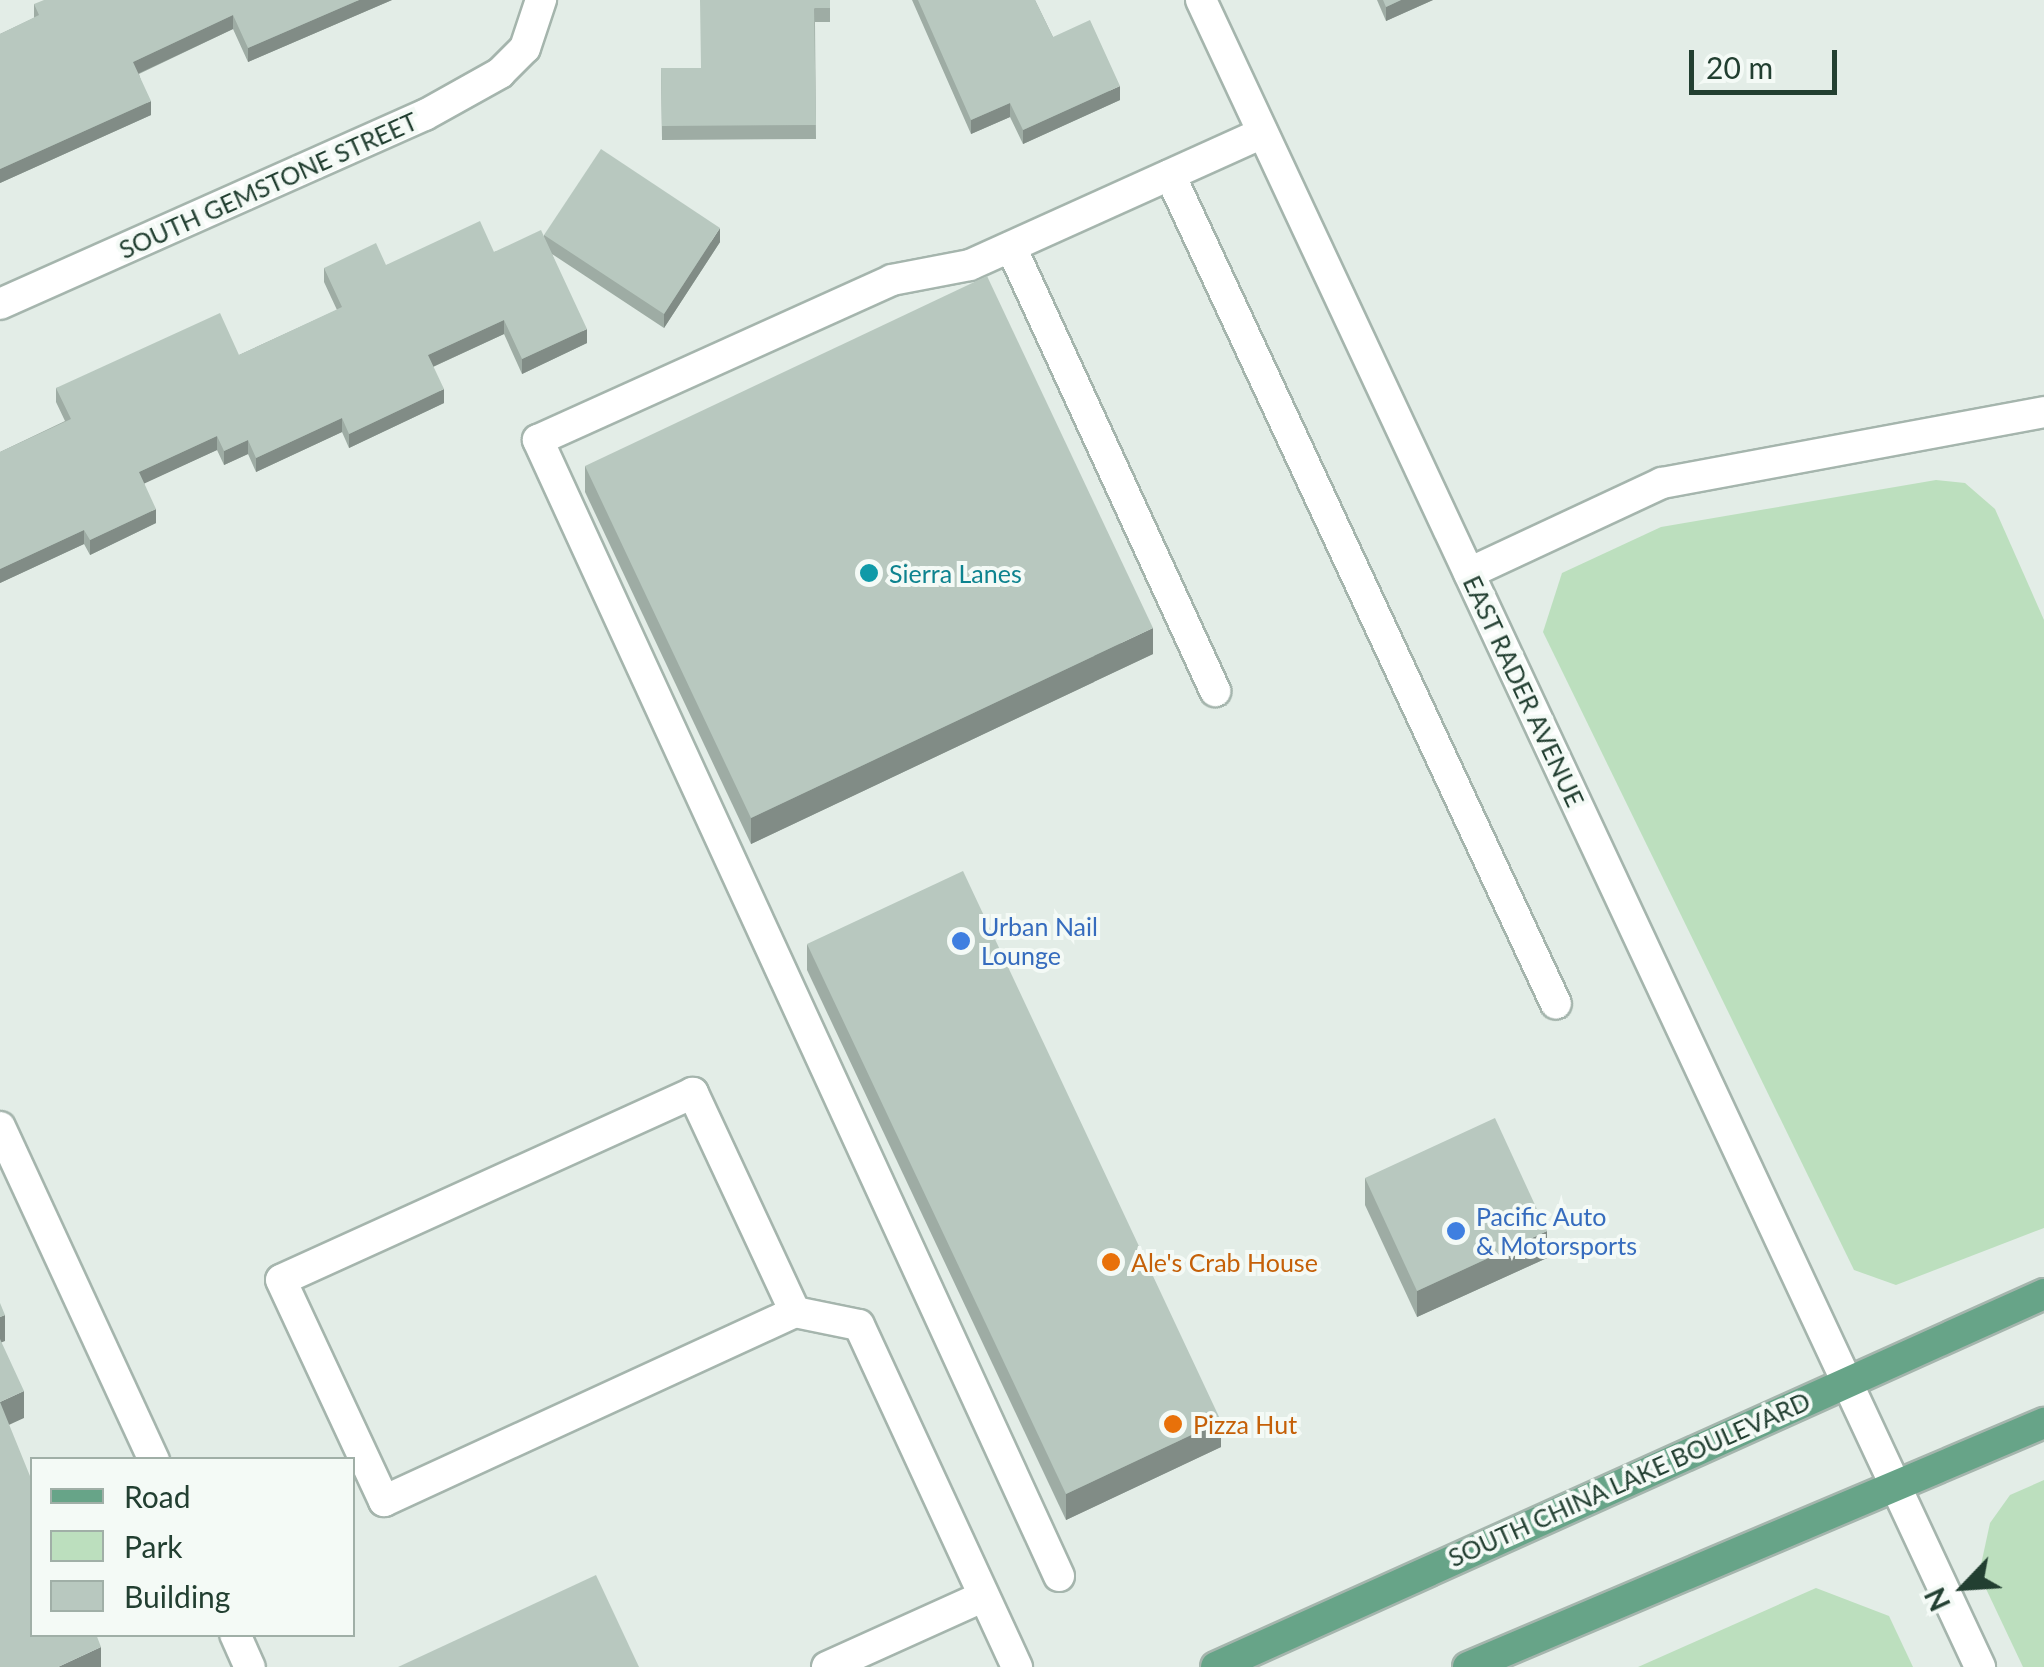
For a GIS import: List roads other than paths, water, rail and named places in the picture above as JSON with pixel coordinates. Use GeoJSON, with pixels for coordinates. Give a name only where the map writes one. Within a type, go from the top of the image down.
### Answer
{"type":"FeatureCollection","features":[{"type":"Feature","properties":{"kind":"main road","name":"SOUTH CHINA LAKE BOULEVARD"},"geometry":{"type":"LineString","coordinates":[[1216,1667],[2044,1294]]}},
{"type":"Feature","properties":{"kind":"main road"},"geometry":{"type":"LineString","coordinates":[[1468,1667],[2044,1423]]}},
{"type":"Feature","properties":{"kind":"street","name":"SOUTH GEMSTONE STREET"},"geometry":{"type":"LineString","coordinates":[[0,304],[425,115],[524,48],[542,0]]}},
{"type":"Feature","properties":{"kind":"street","name":"EAST RADER AVENUE"},"geometry":{"type":"LineString","coordinates":[[1201,0],[1980,1667]]}},
{"type":"Feature","properties":{"kind":"street"},"geometry":{"type":"LineString","coordinates":[[1059,1576],[538,440],[892,280],[1010,247],[1263,133]]}},
{"type":"Feature","properties":{"kind":"street"},"geometry":{"type":"LineString","coordinates":[[1170,175],[1556,1004]]}},
{"type":"Feature","properties":{"kind":"street"},"geometry":{"type":"LineString","coordinates":[[1010,247],[1214,690]]}},
{"type":"Feature","properties":{"kind":"street"},"geometry":{"type":"LineString","coordinates":[[1469,573],[1662,483],[2044,412]]}},
{"type":"Feature","properties":{"kind":"street"},"geometry":{"type":"LineString","coordinates":[[795,1312],[693,1093],[281,1280],[384,1502],[795,1312],[860,1326],[1017,1667]]}},
{"type":"Feature","properties":{"kind":"street"},"geometry":{"type":"LineString","coordinates":[[0,1127],[153,1457]]}},
{"type":"Feature","properties":{"kind":"street"},"geometry":{"type":"LineString","coordinates":[[828,1667],[984,1596]]}},
{"type":"Feature","properties":{"kind":"street"},"geometry":{"type":"LineString","coordinates":[[236,1637],[250,1667]]}},
{"type":"Feature","properties":{"kind":"place","name":"Sierra Lanes"},"geometry":{"type":"Point","coordinates":[869,573]}},
{"type":"Feature","properties":{"kind":"place","name":"Urban Nail Lounge"},"geometry":{"type":"Point","coordinates":[961,941]}},
{"type":"Feature","properties":{"kind":"place","name":"Pacific Auto & Motorsports"},"geometry":{"type":"Point","coordinates":[1456,1231]}},
{"type":"Feature","properties":{"kind":"place","name":"Ale's Crab House"},"geometry":{"type":"Point","coordinates":[1111,1262]}},
{"type":"Feature","properties":{"kind":"place","name":"Pizza Hut"},"geometry":{"type":"Point","coordinates":[1173,1424]}}]}
